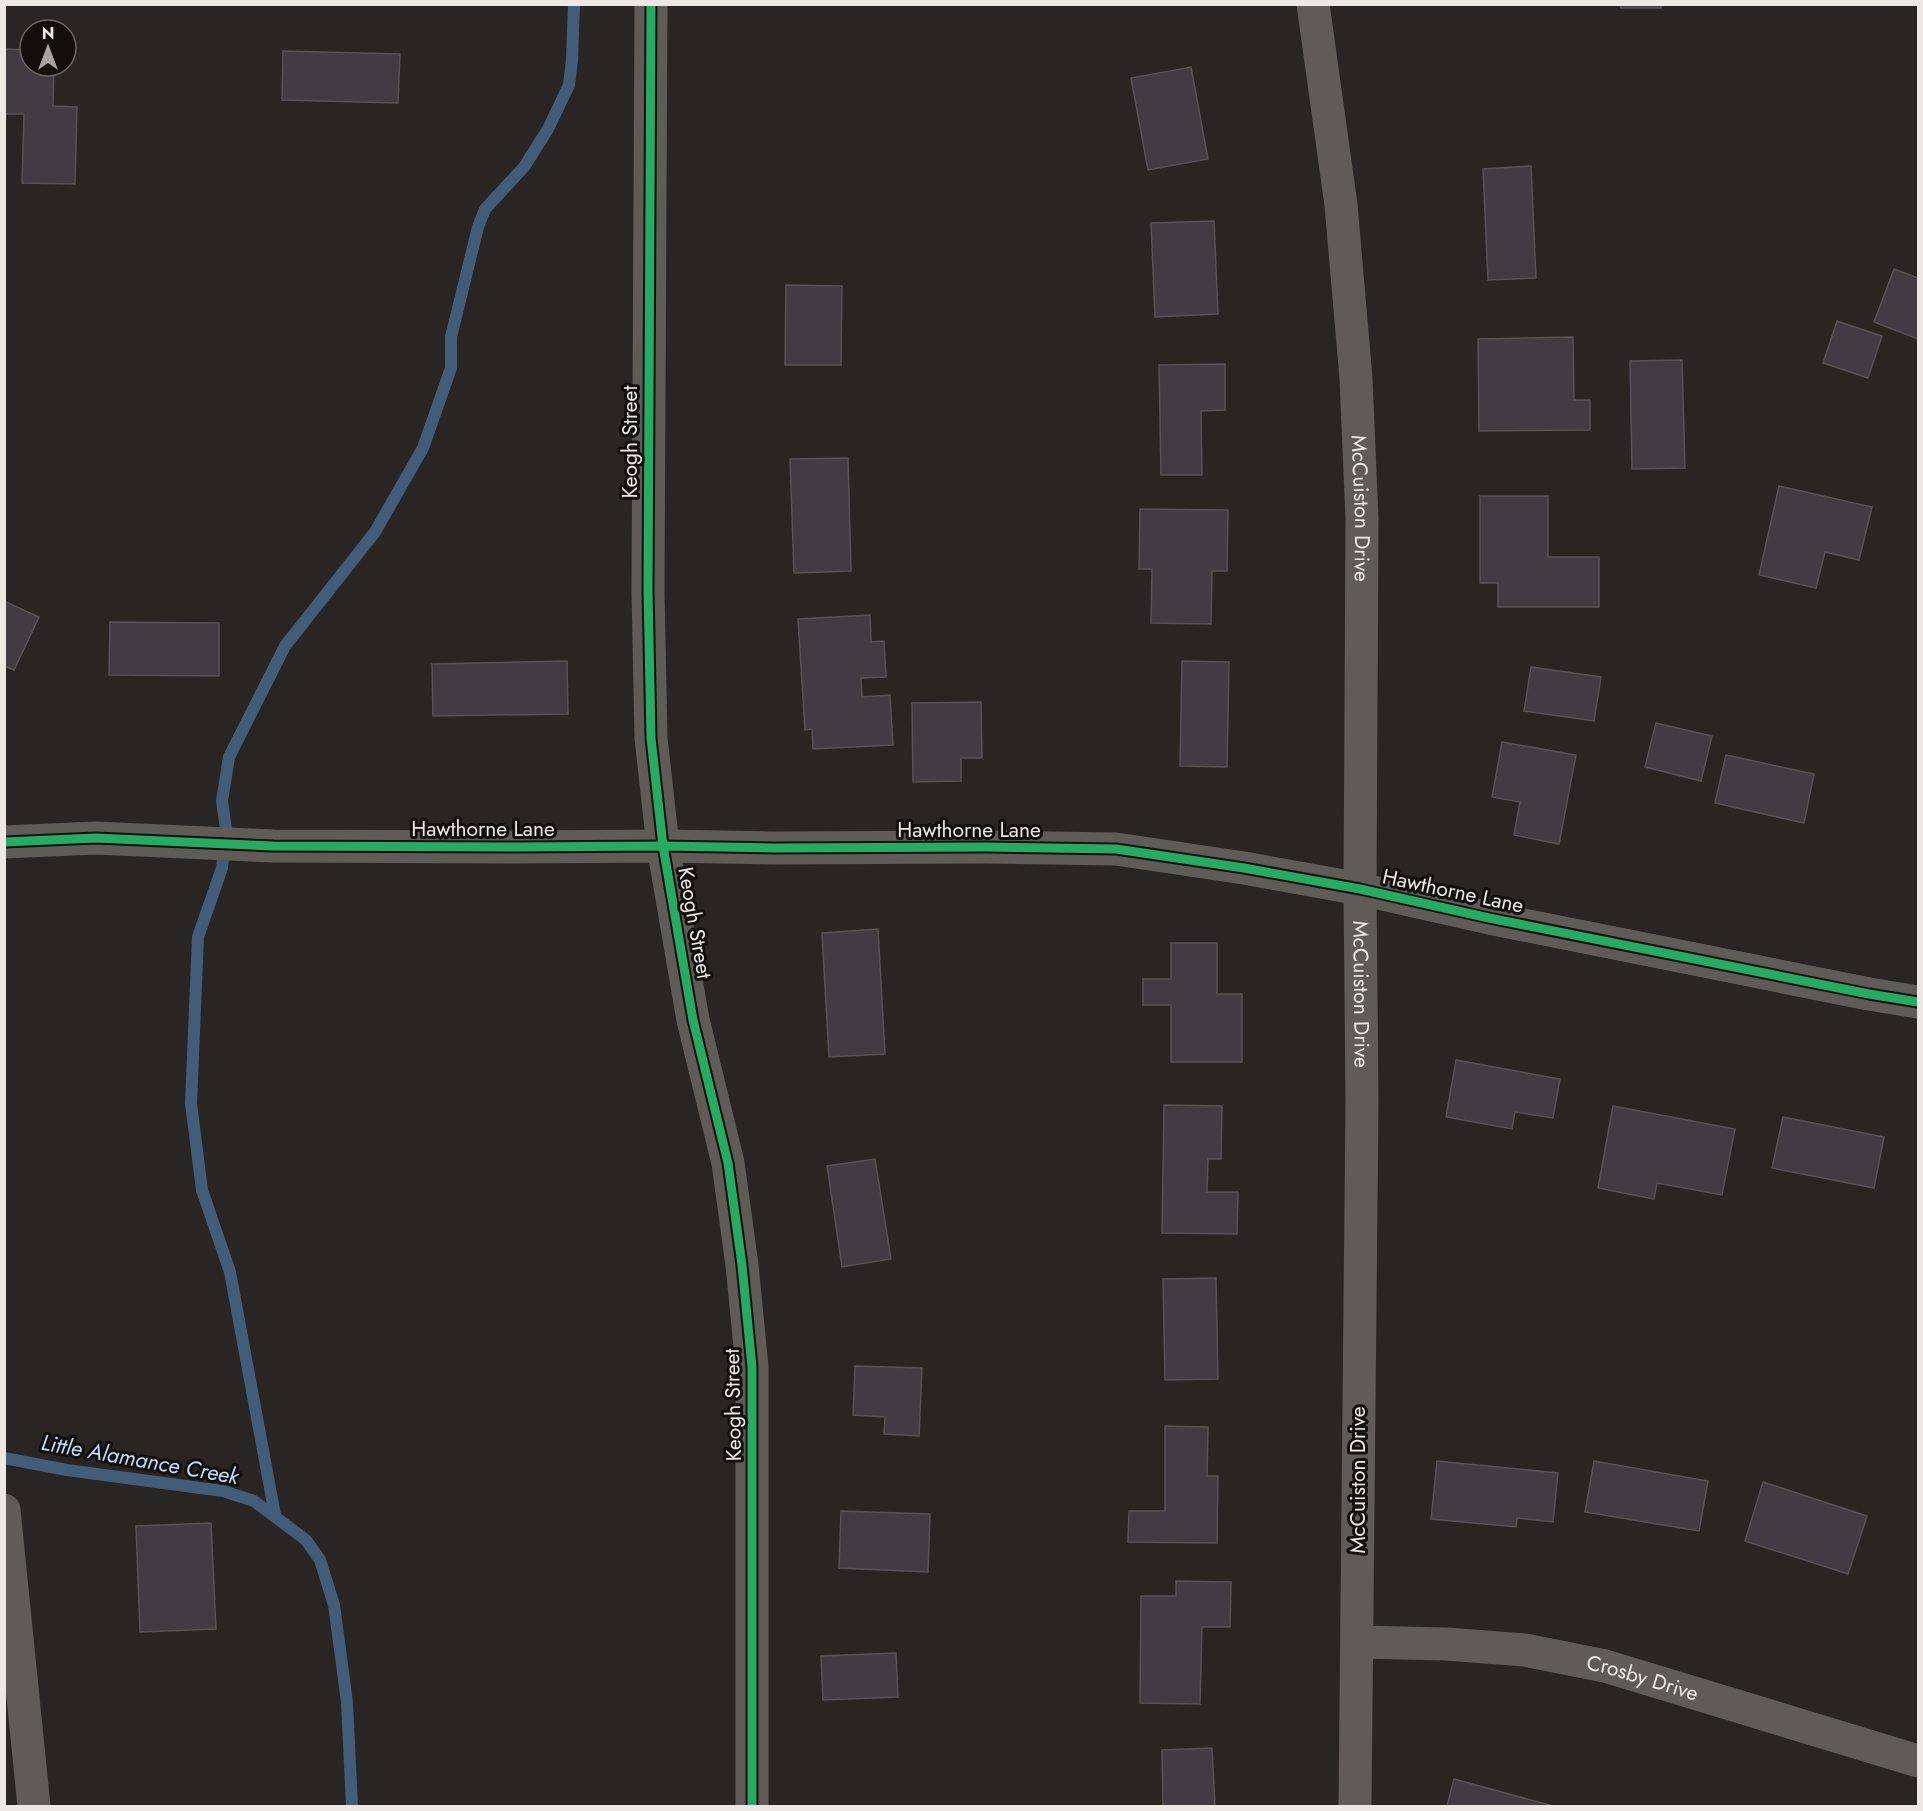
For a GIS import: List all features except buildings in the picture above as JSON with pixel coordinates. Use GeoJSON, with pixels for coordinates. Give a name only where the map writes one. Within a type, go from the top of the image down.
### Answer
{"type":"FeatureCollection","features":[{"type":"Feature","properties":{"kind":"street","name":"Keogh Street"},"geometry":{"type":"LineString","coordinates":[[651,4],[648,590],[651,738],[663,846],[693,1020],[728,1163],[742,1265],[751,1356],[752,1806]]}},
{"type":"Feature","properties":{"kind":"street","name":"McCuiston Drive"},"geometry":{"type":"LineString","coordinates":[[1313,4],[1341,205],[1356,378],[1362,519],[1360,889],[1362,1103],[1355,1806]]}},
{"type":"Feature","properties":{"kind":"street","name":"Hawthorne Lane"},"geometry":{"type":"LineString","coordinates":[[4,842],[96,838],[273,846],[1116,849],[1244,868],[1360,889],[1489,918],[1918,1002]]}},
{"type":"Feature","properties":{"kind":"street"},"geometry":{"type":"LineString","coordinates":[[4,1510],[34,1806]]}},
{"type":"Feature","properties":{"kind":"street","name":"Crosby Drive"},"geometry":{"type":"LineString","coordinates":[[1358,1642],[1446,1644],[1525,1650],[1605,1666],[1918,1761]]}},
{"type":"Feature","properties":{"kind":"waterway"},"geometry":{"type":"LineString","coordinates":[[275,1515],[230,1272],[202,1190],[191,1103],[198,937],[222,868],[226,829],[222,801],[229,757],[285,646],[375,532],[423,448],[451,368],[451,337],[478,227],[485,209],[524,167],[548,129],[569,85],[574,4]]}},
{"type":"Feature","properties":{"kind":"waterway","name":"Little Alamance Creek"},"geometry":{"type":"LineString","coordinates":[[4,1458],[67,1470],[223,1491],[254,1501],[306,1540],[320,1560],[334,1605],[347,1702],[352,1806]]}},
{"type":"Feature","properties":{"kind":"cycle path"},"geometry":{"type":"LineString","coordinates":[[651,4],[648,590],[651,738],[663,846],[693,1020],[728,1163],[742,1265],[752,1367],[752,1806]]}},
{"type":"Feature","properties":{"kind":"cycle path"},"geometry":{"type":"LineString","coordinates":[[4,842],[96,838],[273,846],[1116,849],[1244,868],[1360,889],[1489,918],[1918,1002]]}}]}
